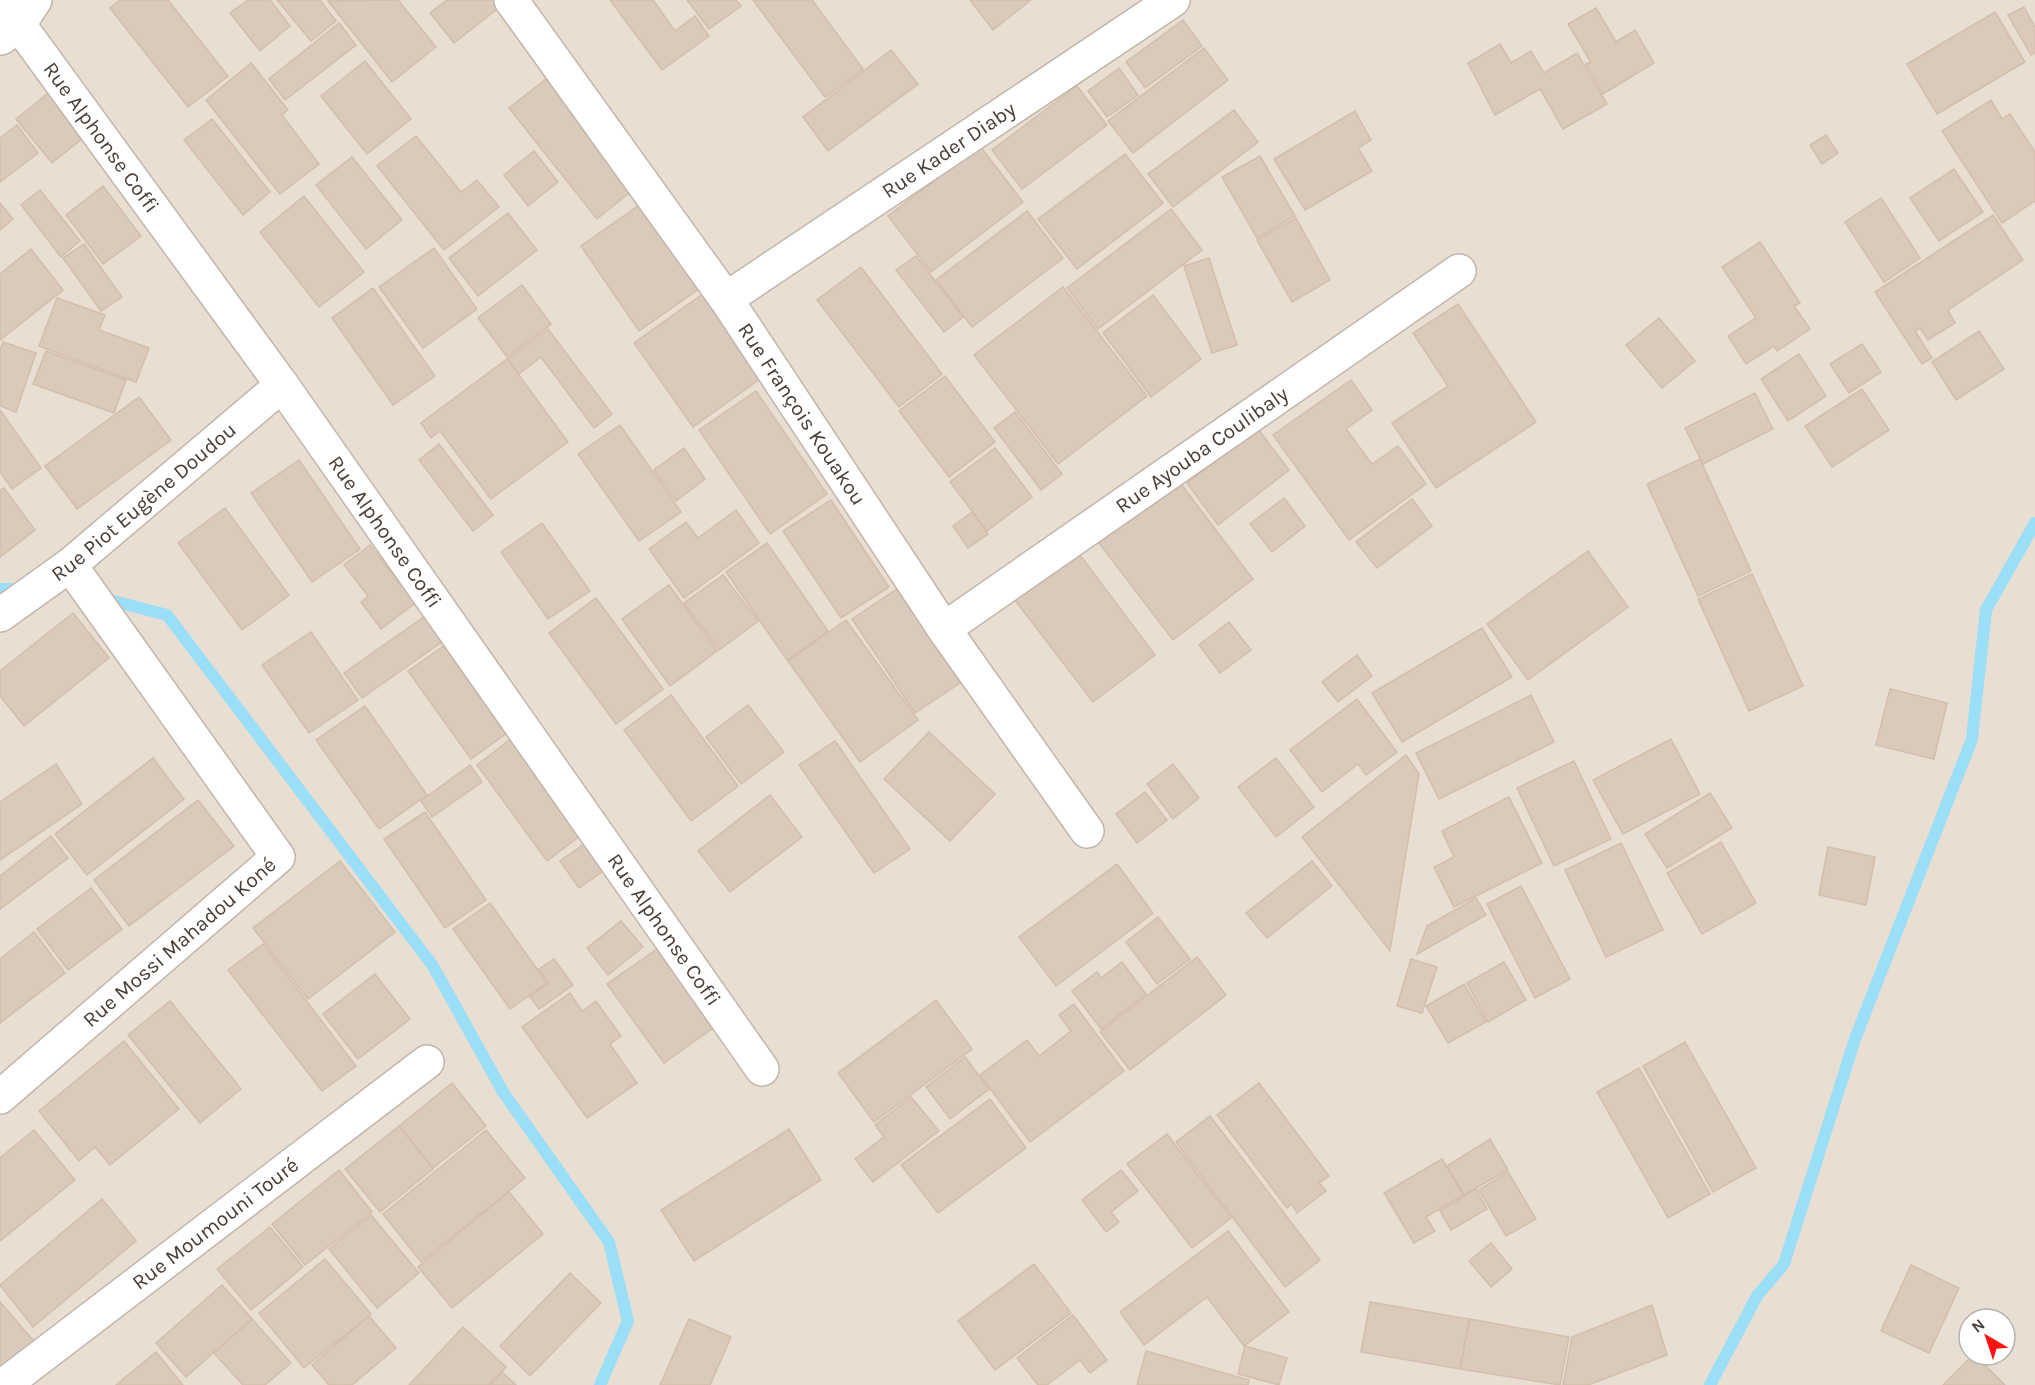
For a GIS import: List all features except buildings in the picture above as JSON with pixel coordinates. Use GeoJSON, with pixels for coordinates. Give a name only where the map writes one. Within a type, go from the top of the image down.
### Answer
{"type":"FeatureCollection","features":[{"type":"Feature","properties":{"kind":"street","name":"Rue François Kouakou"},"geometry":{"type":"LineString","coordinates":[[511,0],[726,299],[944,629],[1087,831]]}},
{"type":"Feature","properties":{"kind":"street","name":"Rue Kader Diaby"},"geometry":{"type":"LineString","coordinates":[[726,299],[1173,0]]}},
{"type":"Feature","properties":{"kind":"street","name":"Rue Alphonse Coffi"},"geometry":{"type":"LineString","coordinates":[[13,16],[282,385],[762,1069]]}},
{"type":"Feature","properties":{"kind":"street","name":"Rue Ayouba Coulibaly"},"geometry":{"type":"LineString","coordinates":[[944,629],[1460,271]]}},
{"type":"Feature","properties":{"kind":"street","name":"Rue Piot Eugène Doudou"},"geometry":{"type":"LineString","coordinates":[[0,615],[70,565],[282,385]]}},
{"type":"Feature","properties":{"kind":"street","name":"Rue Mossi Mahadou Koné"},"geometry":{"type":"LineString","coordinates":[[0,1097],[278,857],[70,565]]}},
{"type":"Feature","properties":{"kind":"street","name":"Rue Moumouni Touré"},"geometry":{"type":"LineString","coordinates":[[4,1385],[427,1062]]}},
{"type":"Feature","properties":{"kind":"shaded area"},"geometry":{"type":"Polygon","coordinates":[[[0,0],[2035,0],[2035,1385],[0,1385],[0,0]]]}},
{"type":"Feature","properties":{"kind":"waterway"},"geometry":{"type":"LineString","coordinates":[[1710,1385],[1757,1296],[1784,1264],[1855,1039],[1972,739],[1986,610],[2035,523]]}},
{"type":"Feature","properties":{"kind":"waterway"},"geometry":{"type":"LineString","coordinates":[[0,589],[23,589]]}},
{"type":"Feature","properties":{"kind":"waterway"},"geometry":{"type":"LineString","coordinates":[[102,598],[167,615],[433,966],[503,1092],[609,1242],[628,1321],[600,1385]]}}]}
